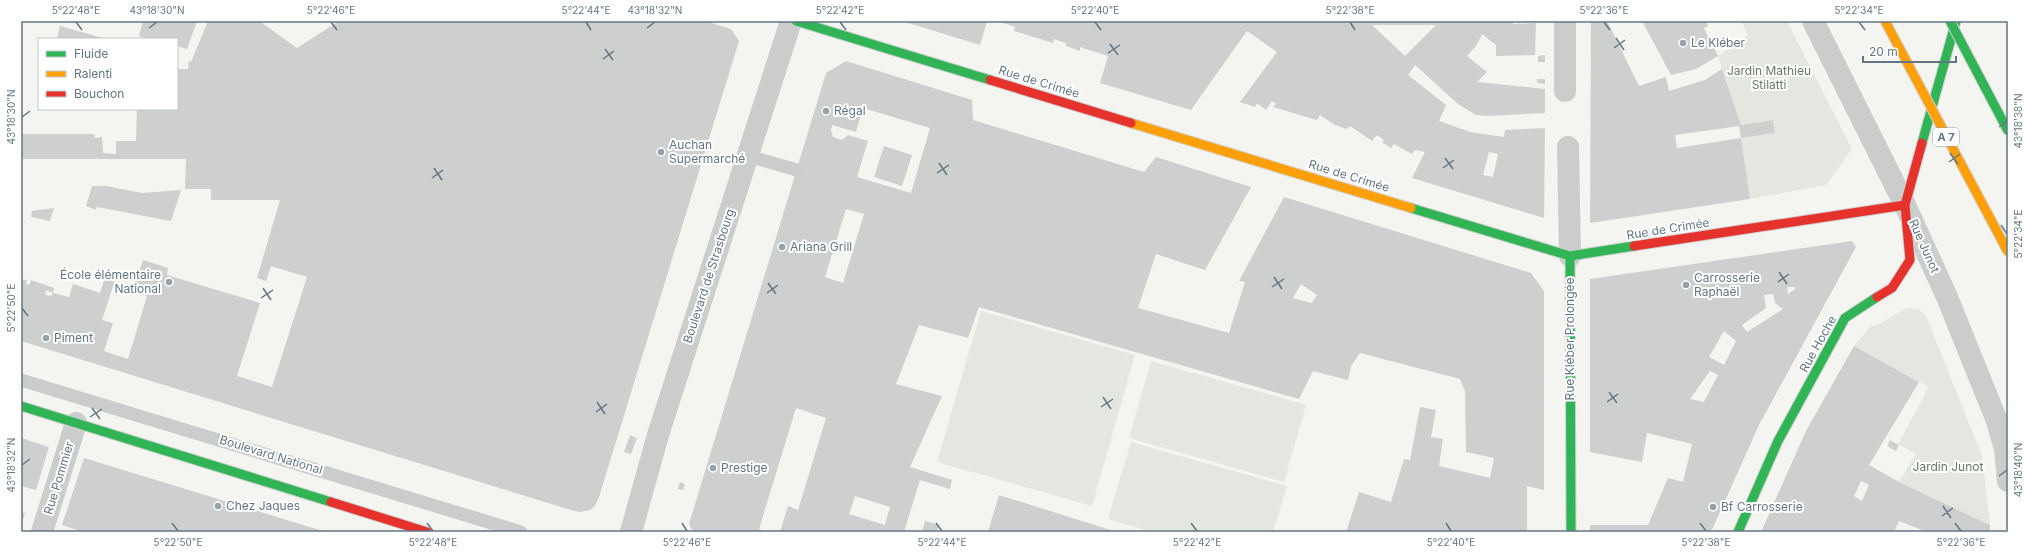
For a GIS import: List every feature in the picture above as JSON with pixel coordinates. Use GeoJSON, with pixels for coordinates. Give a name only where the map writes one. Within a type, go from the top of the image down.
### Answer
{"type":"FeatureCollection","features":[{"type":"Feature","properties":{"kind":"main road","name":"Rue de Crimée"},"geometry":{"type":"LineString","coordinates":[[796,21],[1570,256],[1905,205]]}},
{"type":"Feature","properties":{"kind":"main road","name":"A 7"},"geometry":{"type":"LineString","coordinates":[[1885,21],[2008,252]]}},
{"type":"Feature","properties":{"kind":"main road"},"geometry":{"type":"LineString","coordinates":[[1950,21],[2008,131]]}},
{"type":"Feature","properties":{"kind":"main road","name":"Rue Hoche"},"geometry":{"type":"LineString","coordinates":[[1738,532],[1778,441],[1845,318],[1892,288],[1902,276],[1910,260],[1905,205],[1956,21]]}},
{"type":"Feature","properties":{"kind":"main road","name":"Rue Kléber Prolongée"},"geometry":{"type":"LineString","coordinates":[[1570,256],[1571,532]]}},
{"type":"Feature","properties":{"kind":"main road"},"geometry":{"type":"LineString","coordinates":[[21,406],[427,532]]}},
{"type":"Feature","properties":{"kind":"street","name":"Boulevard de Strasbourg"},"geometry":{"type":"LineString","coordinates":[[631,532],[658,435],[791,21]]}},
{"type":"Feature","properties":{"kind":"street"},"geometry":{"type":"LineString","coordinates":[[1565,21],[1565,91]]}},
{"type":"Feature","properties":{"kind":"street","name":"Rue Junot"},"geometry":{"type":"LineString","coordinates":[[1812,21],[1905,205],[1947,297],[1997,421],[2005,449],[2008,481]]}},
{"type":"Feature","properties":{"kind":"street","name":"Rue Kléber Prolongée"},"geometry":{"type":"LineString","coordinates":[[1568,147],[1570,256]]}},
{"type":"Feature","properties":{"kind":"street","name":"Rue Pommier"},"geometry":{"type":"LineString","coordinates":[[42,532],[76,423]]}},
{"type":"Feature","properties":{"kind":"lane"},"geometry":{"type":"LineString","coordinates":[[748,156],[797,170]]}},
{"type":"Feature","properties":{"kind":"lane","name":"Boulevard National"},"geometry":{"type":"LineString","coordinates":[[21,380],[521,532]]}},
{"type":"Feature","properties":{"kind":"green space","name":"Jardin Mathieu Stilatti"},"geometry":{"type":"Polygon","coordinates":[[[1741,21],[1787,21],[1852,149],[1826,185],[1750,199],[1741,138],[1775,133],[1773,120],[1741,125],[1718,56],[1748,35],[1741,21]]]}},
{"type":"Feature","properties":{"kind":"green space","name":"Jardin Junot"},"geometry":{"type":"Polygon","coordinates":[[[1907,308],[1918,309],[1926,316],[1982,456],[1990,525],[1899,482],[1916,454],[1898,444],[1929,387],[1854,346],[1871,326],[1879,324],[1907,308]]]}},
{"type":"Feature","properties":{"kind":"green space"},"geometry":{"type":"Polygon","coordinates":[[[981,311],[1135,355],[1092,506],[937,462],[981,311]]]}},
{"type":"Feature","properties":{"kind":"green space"},"geometry":{"type":"Polygon","coordinates":[[[1151,361],[1306,405],[1284,482],[1129,438],[1151,361]]]}},
{"type":"Feature","properties":{"kind":"green space"},"geometry":{"type":"Polygon","coordinates":[[[1131,442],[1287,486],[1273,532],[1153,532],[1108,519],[1131,442]]]}},
{"type":"Feature","properties":{"kind":"building"},"geometry":{"type":"Polygon","coordinates":[[[143,21],[197,21],[187,49],[178,46],[178,38],[147,38],[139,36],[143,21]]]}},
{"type":"Feature","properties":{"kind":"building"},"geometry":{"type":"Polygon","coordinates":[[[208,21],[263,21],[262,23],[297,48],[339,21],[705,21],[731,29],[739,41],[595,506],[590,510],[580,512],[574,511],[21,341],[21,279],[27,280],[26,284],[29,285],[31,280],[54,288],[53,293],[69,297],[73,284],[100,293],[106,274],[116,277],[102,320],[113,323],[104,351],[128,359],[147,296],[132,292],[143,260],[168,268],[167,275],[260,303],[237,376],[272,387],[307,277],[271,266],[266,281],[257,278],[280,200],[211,200],[211,189],[185,189],[186,159],[21,159],[21,134],[94,134],[95,138],[102,137],[103,153],[116,154],[116,141],[136,141],[137,110],[178,110],[178,69],[188,69],[189,61],[191,62],[208,21]],[[46,290],[45,295],[51,296],[53,293],[46,290]]]}},
{"type":"Feature","properties":{"kind":"building"},"geometry":{"type":"Polygon","coordinates":[[[902,21],[987,21],[980,45],[902,21]]]}},
{"type":"Feature","properties":{"kind":"building"},"geometry":{"type":"Polygon","coordinates":[[[997,21],[1513,21],[1513,24],[1536,23],[1535,55],[1496,56],[1496,45],[1482,34],[1476,46],[1467,56],[1487,72],[1477,82],[1545,89],[1545,113],[1486,116],[1476,115],[1458,104],[1415,65],[1408,75],[1446,105],[1439,121],[1470,132],[1504,137],[1505,130],[1545,128],[1544,218],[1412,178],[1425,152],[1415,150],[1412,154],[1394,144],[1391,148],[1382,142],[1384,140],[1377,135],[1372,141],[1350,126],[1347,129],[1335,125],[1320,115],[1317,120],[1273,107],[1276,104],[1272,101],[1266,110],[1257,103],[1255,107],[1240,102],[1277,52],[1247,31],[1191,110],[1100,83],[1108,56],[1080,47],[1080,51],[1066,46],[1066,43],[1054,39],[1053,43],[1014,31],[1015,27],[997,21]],[[1372,25],[1405,56],[1436,25],[1372,25]],[[1489,152],[1483,175],[1493,177],[1498,154],[1489,152]]]}},
{"type":"Feature","properties":{"kind":"building"},"geometry":{"type":"Polygon","coordinates":[[[1591,21],[1607,21],[1639,86],[1666,77],[1669,91],[1705,80],[1722,69],[1741,125],[1773,120],[1775,133],[1741,138],[1750,199],[1590,223],[1591,21]],[[1739,126],[1675,135],[1677,148],[1741,138],[1739,126]]]}},
{"type":"Feature","properties":{"kind":"building","name":"Le Kléber"},"geometry":{"type":"Polygon","coordinates":[[[1642,21],[1706,21],[1708,26],[1704,28],[1718,56],[1696,69],[1671,75],[1642,21]]]}},
{"type":"Feature","properties":{"kind":"building"},"geometry":{"type":"Polygon","coordinates":[[[60,26],[102,38],[57,38],[60,26]]]}},
{"type":"Feature","properties":{"kind":"building"},"geometry":{"type":"Polygon","coordinates":[[[1545,55],[1545,62],[1538,62],[1538,56],[1545,55]]]}},
{"type":"Feature","properties":{"kind":"building"},"geometry":{"type":"Polygon","coordinates":[[[846,61],[972,100],[973,120],[1144,172],[1156,157],[1251,187],[1205,270],[1156,254],[1138,308],[1229,333],[1245,282],[1239,281],[1284,197],[1531,273],[1544,291],[1544,490],[1527,486],[1527,532],[1346,532],[1359,492],[1391,502],[1404,459],[1410,460],[1420,407],[1436,410],[1431,437],[1443,439],[1439,466],[1490,478],[1494,458],[1466,452],[1465,391],[1460,379],[1360,353],[1351,366],[1348,380],[1313,371],[1299,399],[979,307],[968,338],[919,325],[896,384],[942,396],[910,467],[952,480],[950,489],[920,480],[904,532],[780,532],[788,506],[798,510],[826,418],[796,408],[759,529],[767,532],[693,532],[689,524],[826,73],[846,61]],[[863,108],[856,132],[832,125],[831,130],[833,137],[842,140],[848,135],[868,141],[857,177],[911,193],[930,128],[863,108]],[[846,209],[825,277],[843,283],[864,214],[846,209]],[[1301,284],[1293,298],[1312,303],[1317,295],[1301,284]],[[855,496],[849,514],[885,525],[890,507],[855,496]]]}},
{"type":"Feature","properties":{"kind":"building"},"geometry":{"type":"Polygon","coordinates":[[[1537,79],[1545,79],[1545,84],[1537,83],[1537,79]]]}},
{"type":"Feature","properties":{"kind":"building"},"geometry":{"type":"Polygon","coordinates":[[[884,146],[912,155],[902,186],[874,177],[884,146]]]}},
{"type":"Feature","properties":{"kind":"building"},"geometry":{"type":"Polygon","coordinates":[[[92,186],[106,186],[142,193],[181,190],[171,221],[97,207],[96,210],[86,206],[92,186]]]}},
{"type":"Feature","properties":{"kind":"building"},"geometry":{"type":"Polygon","coordinates":[[[54,208],[50,221],[31,217],[32,211],[54,208]]]}},
{"type":"Feature","properties":{"kind":"building"},"geometry":{"type":"Polygon","coordinates":[[[1852,241],[1856,247],[1759,425],[1711,532],[1590,532],[1590,525],[1648,525],[1668,478],[1683,482],[1692,444],[1647,433],[1642,462],[1590,452],[1590,279],[1852,241]],[[1787,287],[1788,294],[1795,289],[1795,287],[1787,287]],[[1773,294],[1764,295],[1766,308],[1742,325],[1747,332],[1783,309],[1775,303],[1773,294]],[[1724,331],[1709,357],[1724,365],[1736,341],[1724,331]],[[1710,371],[1690,399],[1704,402],[1718,375],[1710,371]]]}},
{"type":"Feature","properties":{"kind":"building"},"geometry":{"type":"Polygon","coordinates":[[[1854,346],[1919,382],[1869,465],[1899,482],[1990,525],[1990,532],[1927,532],[1899,521],[1894,532],[1761,532],[1806,431],[1854,346]],[[1861,481],[1854,496],[1862,501],[1869,485],[1861,481]]]}},
{"type":"Feature","properties":{"kind":"building"},"geometry":{"type":"Polygon","coordinates":[[[630,435],[637,438],[631,454],[624,452],[630,435]]]}},
{"type":"Feature","properties":{"kind":"building"},"geometry":{"type":"Polygon","coordinates":[[[21,438],[49,447],[36,490],[21,486],[21,438]]]}},
{"type":"Feature","properties":{"kind":"building"},"geometry":{"type":"Polygon","coordinates":[[[1890,440],[1899,445],[1896,451],[1887,446],[1890,440]]]}},
{"type":"Feature","properties":{"kind":"building"},"geometry":{"type":"Polygon","coordinates":[[[84,458],[326,532],[83,532],[62,525],[84,458]]]}},
{"type":"Feature","properties":{"kind":"building"},"geometry":{"type":"Polygon","coordinates":[[[680,482],[685,484],[683,490],[678,489],[680,482]]]}},
{"type":"Feature","properties":{"kind":"building"},"geometry":{"type":"Polygon","coordinates":[[[999,495],[1117,532],[988,532],[999,495]]]}},
{"type":"Feature","properties":{"kind":"building"},"geometry":{"type":"Polygon","coordinates":[[[21,512],[25,513],[21,526],[21,512]]]}},
{"type":"Feature","properties":{"kind":"building"},"geometry":{"type":"Polygon","coordinates":[[[925,521],[939,525],[937,532],[922,532],[925,521]]]}},
{"type":"Feature","properties":{"kind":"traffic: fast"},"geometry":{"type":"LineString","coordinates":[[796,21],[990,80]]}},
{"type":"Feature","properties":{"kind":"traffic: fast"},"geometry":{"type":"LineString","coordinates":[[1950,21],[2008,131]]}},
{"type":"Feature","properties":{"kind":"traffic: fast"},"geometry":{"type":"LineString","coordinates":[[1922,143],[1956,21]]}},
{"type":"Feature","properties":{"kind":"traffic: fast"},"geometry":{"type":"LineString","coordinates":[[1411,208],[1570,256],[1634,246]]}},
{"type":"Feature","properties":{"kind":"traffic: fast"},"geometry":{"type":"LineString","coordinates":[[1570,256],[1571,532]]}},
{"type":"Feature","properties":{"kind":"traffic: fast"},"geometry":{"type":"LineString","coordinates":[[1738,532],[1778,441],[1845,318],[1877,297]]}},
{"type":"Feature","properties":{"kind":"traffic: fast"},"geometry":{"type":"LineString","coordinates":[[21,406],[331,502]]}},
{"type":"Feature","properties":{"kind":"traffic: slow"},"geometry":{"type":"LineString","coordinates":[[1885,21],[2008,252]]}},
{"type":"Feature","properties":{"kind":"traffic: slow"},"geometry":{"type":"LineString","coordinates":[[1131,123],[1411,208]]}},
{"type":"Feature","properties":{"kind":"traffic: jam"},"geometry":{"type":"LineString","coordinates":[[990,80],[1131,123]]}},
{"type":"Feature","properties":{"kind":"traffic: jam"},"geometry":{"type":"LineString","coordinates":[[1877,297],[1892,288],[1910,260],[1905,205],[1922,143]]}},
{"type":"Feature","properties":{"kind":"traffic: jam"},"geometry":{"type":"LineString","coordinates":[[1634,246],[1905,205]]}},
{"type":"Feature","properties":{"kind":"traffic: jam"},"geometry":{"type":"LineString","coordinates":[[331,502],[427,532]]}},
{"type":"Feature","properties":{"kind":"place","name":"Le Kléber"},"geometry":{"type":"Point","coordinates":[1683,43]}},
{"type":"Feature","properties":{"kind":"place","name":"Régal"},"geometry":{"type":"Point","coordinates":[826,111]}},
{"type":"Feature","properties":{"kind":"place","name":"Auchan Supermarché"},"geometry":{"type":"Point","coordinates":[661,152]}},
{"type":"Feature","properties":{"kind":"place","name":"Ariana Grill"},"geometry":{"type":"Point","coordinates":[782,247]}},
{"type":"Feature","properties":{"kind":"place","name":"École élémentaire National"},"geometry":{"type":"Point","coordinates":[169,282]}},
{"type":"Feature","properties":{"kind":"place","name":"Carrosserie Raphaël"},"geometry":{"type":"Point","coordinates":[1686,285]}},
{"type":"Feature","properties":{"kind":"place","name":"Piment"},"geometry":{"type":"Point","coordinates":[46,338]}},
{"type":"Feature","properties":{"kind":"place","name":"Prestige"},"geometry":{"type":"Point","coordinates":[713,468]}},
{"type":"Feature","properties":{"kind":"place","name":"Chez Jaques"},"geometry":{"type":"Point","coordinates":[218,506]}},
{"type":"Feature","properties":{"kind":"place","name":"Bf Carrosserie"},"geometry":{"type":"Point","coordinates":[1713,507]}}]}
